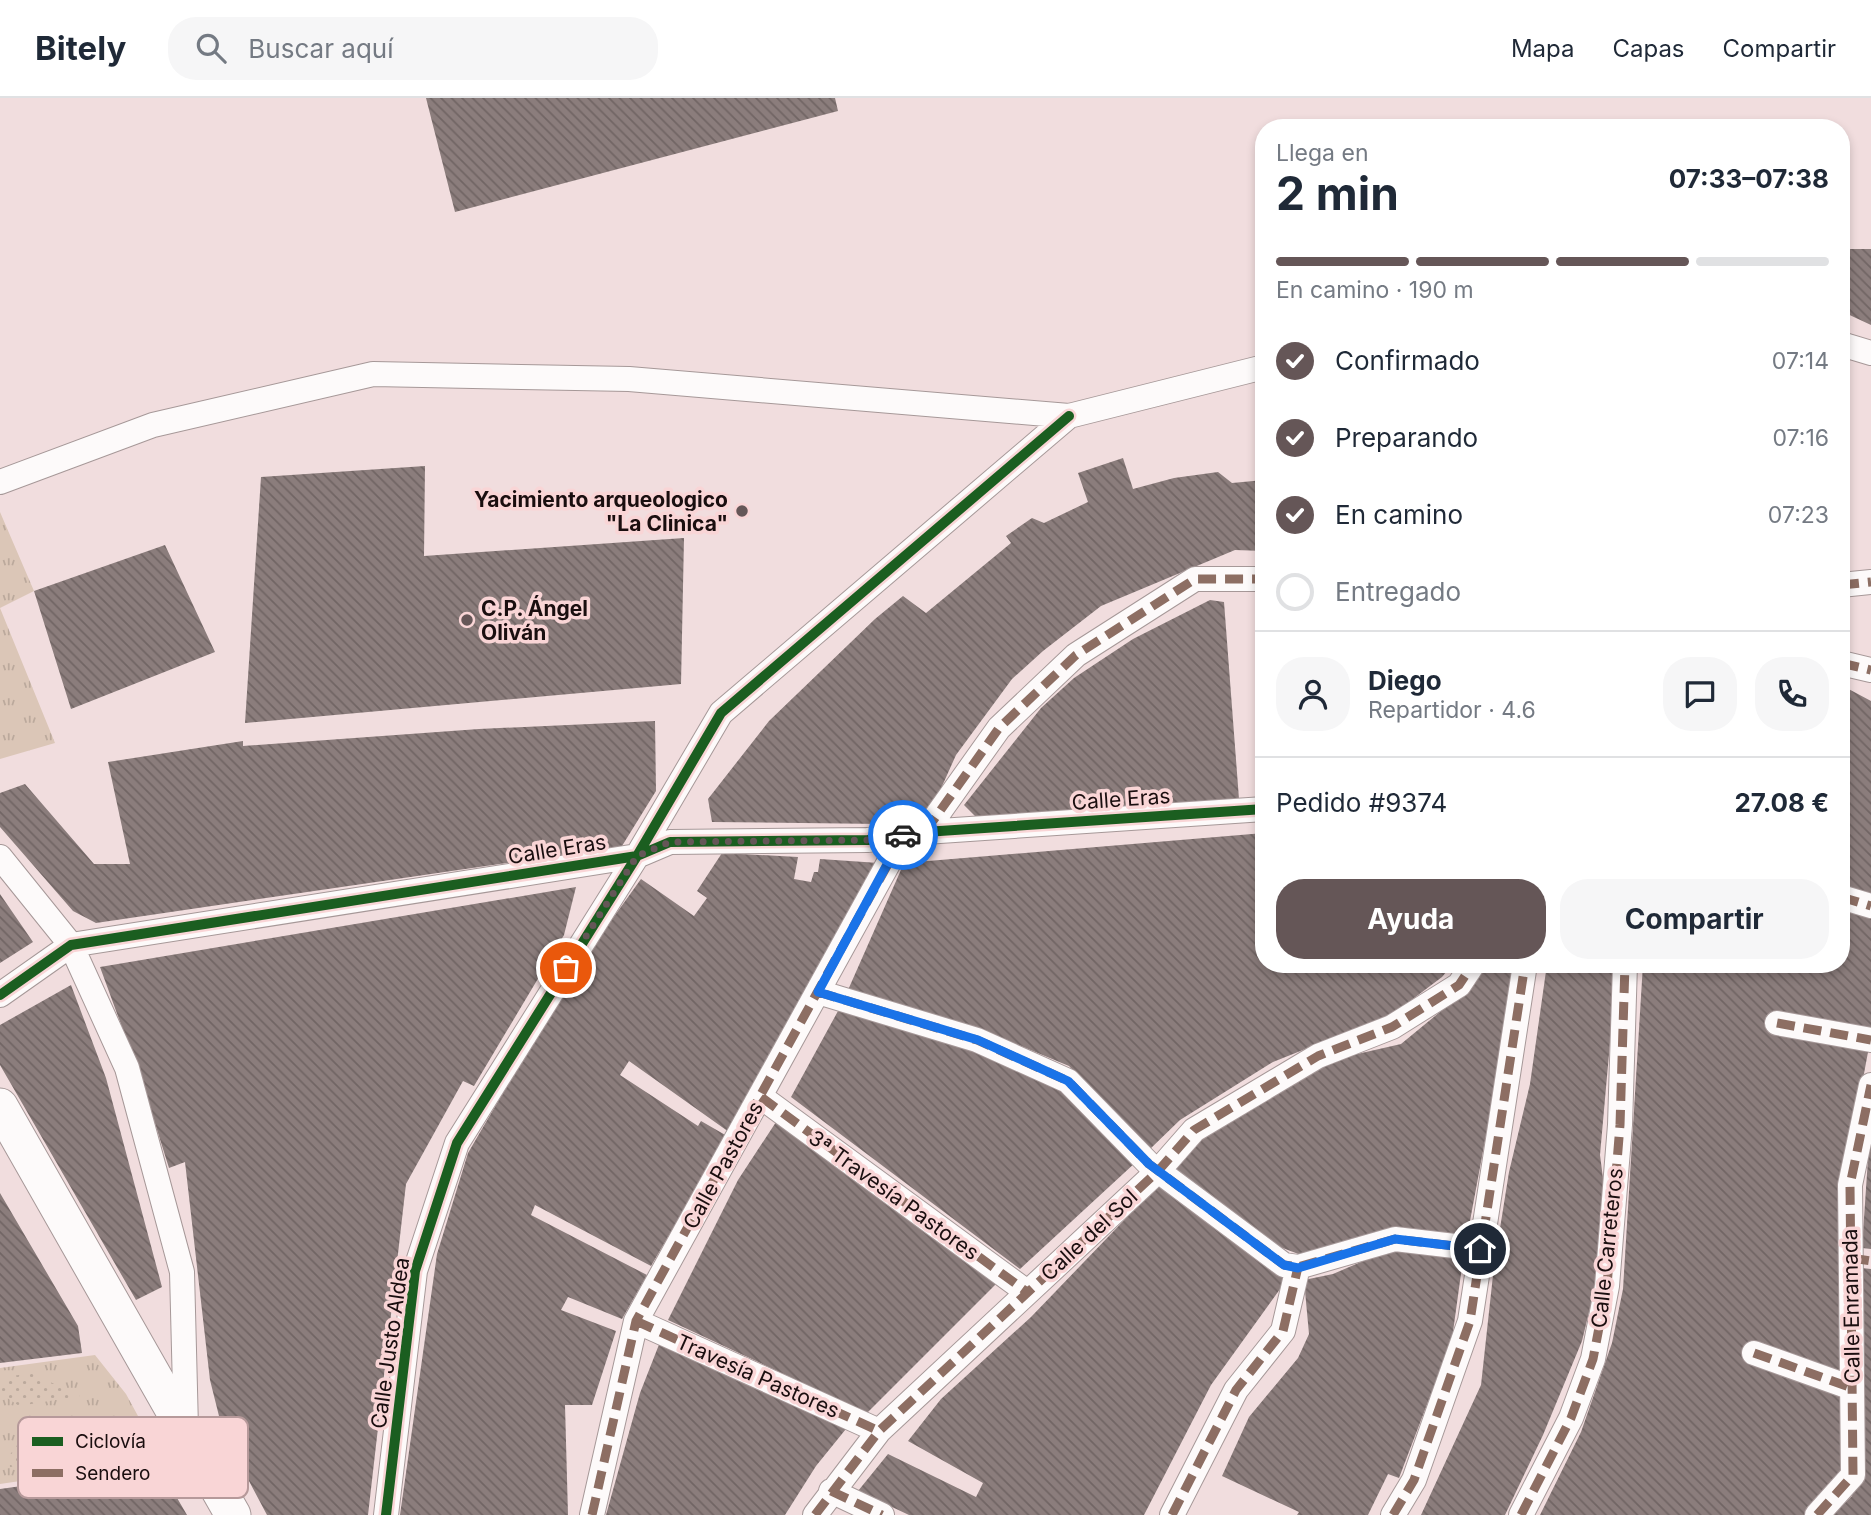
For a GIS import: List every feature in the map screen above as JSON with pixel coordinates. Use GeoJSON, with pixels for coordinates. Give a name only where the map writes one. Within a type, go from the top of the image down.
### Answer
{"type":"FeatureCollection","features":[{"type":"Feature","properties":{"kind":"street"},"geometry":{"type":"LineString","coordinates":[[1850,347],[1871,353]]}},
{"type":"Feature","properties":{"kind":"street"},"geometry":{"type":"LineString","coordinates":[[0,482],[152,425],[373,373],[629,379],[1069,416],[1255,369]]}},
{"type":"Feature","properties":{"kind":"street","name":"Calle Justo Aldea"},"geometry":{"type":"LineString","coordinates":[[386,1515],[415,1272],[457,1143],[637,856],[721,713],[1069,416]]}},
{"type":"Feature","properties":{"kind":"street","name":"Calle Pastores"},"geometry":{"type":"LineString","coordinates":[[592,1515],[636,1321],[818,992],[914,833],[999,728],[1076,655],[1195,579],[1255,579]]}},
{"type":"Feature","properties":{"kind":"street"},"geometry":{"type":"LineString","coordinates":[[1850,584],[1871,582]]}},
{"type":"Feature","properties":{"kind":"street"},"geometry":{"type":"LineString","coordinates":[[1850,665],[1871,670]]}},
{"type":"Feature","properties":{"kind":"street","name":"Calle Eras"},"geometry":{"type":"LineString","coordinates":[[0,995],[71,945],[637,856],[670,842],[868,840],[914,833],[1255,810]]}},
{"type":"Feature","properties":{"kind":"street"},"geometry":{"type":"LineString","coordinates":[[0,857],[71,945],[127,1068],[182,1272],[186,1417]]}},
{"type":"Feature","properties":{"kind":"street"},"geometry":{"type":"LineString","coordinates":[[1850,900],[1871,906]]}},
{"type":"Feature","properties":{"kind":"street","name":"Calle del Sol"},"geometry":{"type":"LineString","coordinates":[[815,1515],[879,1431],[1158,1171],[1194,1130],[1318,1056],[1392,1027],[1459,985],[1467,973]]}},
{"type":"Feature","properties":{"kind":"street"},"geometry":{"type":"LineString","coordinates":[[1393,1515],[1414,1480],[1470,1321],[1524,973]]}},
{"type":"Feature","properties":{"kind":"street","name":"Calle Carreteros"},"geometry":{"type":"LineString","coordinates":[[1521,1515],[1571,1418],[1593,1359],[1602,1311],[1620,1125],[1625,973]]}},
{"type":"Feature","properties":{"kind":"street"},"geometry":{"type":"LineString","coordinates":[[818,992],[978,1040],[1068,1081],[1158,1171],[1284,1265],[1298,1268],[1395,1239],[1480,1249]]}},
{"type":"Feature","properties":{"kind":"street"},"geometry":{"type":"LineString","coordinates":[[1777,1024],[1871,1040]]}},
{"type":"Feature","properties":{"kind":"street","name":"Calle Enramada"},"geometry":{"type":"LineString","coordinates":[[1817,1515],[1853,1475],[1852,1388],[1861,1259],[1850,1185],[1871,1085]]}},
{"type":"Feature","properties":{"kind":"street","name":"3ª Travesía Pastores"},"geometry":{"type":"LineString","coordinates":[[761,1097],[1027,1292]]}},
{"type":"Feature","properties":{"kind":"street"},"geometry":{"type":"LineString","coordinates":[[0,1106],[8,1140],[176,1417]]}},
{"type":"Feature","properties":{"kind":"street"},"geometry":{"type":"LineString","coordinates":[[1172,1515],[1236,1390],[1283,1331],[1298,1268]]}},
{"type":"Feature","properties":{"kind":"street","name":"Travesía Pastores"},"geometry":{"type":"LineString","coordinates":[[636,1321],[879,1431]]}},
{"type":"Feature","properties":{"kind":"street"},"geometry":{"type":"LineString","coordinates":[[1754,1353],[1852,1388]]}},
{"type":"Feature","properties":{"kind":"street"},"geometry":{"type":"LineString","coordinates":[[831,1491],[882,1515]]}},
{"type":"Feature","properties":{"kind":"street"},"geometry":{"type":"LineString","coordinates":[[223,1498],[233,1515]]}},
{"type":"Feature","properties":{"kind":"green space"},"geometry":{"type":"Polygon","coordinates":[[[0,512],[34,591],[0,608],[0,512]]]}},
{"type":"Feature","properties":{"kind":"green space"},"geometry":{"type":"Polygon","coordinates":[[[0,608],[55,743],[0,759],[0,608]]]}},
{"type":"Feature","properties":{"kind":"green space"},"geometry":{"type":"Polygon","coordinates":[[[95,1355],[126,1394],[139,1417],[18,1417],[18,1481],[0,1484],[0,1368],[95,1355]]]}},
{"type":"Feature","properties":{"kind":"green space"},"geometry":{"type":"Polygon","coordinates":[[[31,1373],[80,1396],[19,1406],[0,1393],[0,1378],[31,1373]]]}},
{"type":"Feature","properties":{"kind":"green space"},"geometry":{"type":"Polygon","coordinates":[[[18,1444],[18,1466],[10,1467],[9,1456],[18,1444]]]}},
{"type":"Feature","properties":{"kind":"building"},"geometry":{"type":"Polygon","coordinates":[[[426,98],[835,98],[838,111],[455,212],[426,98]]]}},
{"type":"Feature","properties":{"kind":"building"},"geometry":{"type":"Polygon","coordinates":[[[1850,249],[1871,249],[1871,325],[1850,315],[1850,249]]]}},
{"type":"Feature","properties":{"kind":"building"},"geometry":{"type":"Polygon","coordinates":[[[1123,458],[1133,489],[1174,478],[1218,472],[1232,483],[1255,481],[1255,551],[1235,550],[1101,606],[1043,651],[1012,679],[956,755],[926,822],[712,822],[708,799],[769,721],[875,619],[903,596],[926,613],[1011,543],[1006,536],[1032,518],[1044,523],[1088,502],[1078,473],[1123,458]]]}},
{"type":"Feature","properties":{"kind":"building","name":"C.P. Ángel Oliván"},"geometry":{"type":"Polygon","coordinates":[[[425,466],[424,556],[684,538],[681,684],[245,723],[261,477],[425,466]]]}},
{"type":"Feature","properties":{"kind":"building"},"geometry":{"type":"Polygon","coordinates":[[[165,545],[215,652],[71,709],[34,591],[165,545]]]}},
{"type":"Feature","properties":{"kind":"building"},"geometry":{"type":"Polygon","coordinates":[[[1210,600],[1224,602],[1239,799],[977,818],[964,805],[1041,708],[1074,678],[1133,639],[1210,600]]]}},
{"type":"Feature","properties":{"kind":"building"},"geometry":{"type":"Polygon","coordinates":[[[1850,690],[1871,701],[1871,900],[1850,894],[1850,690]]]}},
{"type":"Feature","properties":{"kind":"building"},"geometry":{"type":"Polygon","coordinates":[[[655,721],[656,791],[622,846],[96,923],[73,911],[0,827],[0,793],[25,784],[94,864],[130,864],[108,762],[243,741],[243,746],[479,729],[655,721]]]}},
{"type":"Feature","properties":{"kind":"building"},"geometry":{"type":"Polygon","coordinates":[[[1255,834],[1255,973],[1445,973],[1393,1014],[1273,1062],[1180,1120],[1149,1150],[1069,1066],[977,1028],[848,990],[904,863],[1255,834]]]}},
{"type":"Feature","properties":{"kind":"building"},"geometry":{"type":"Polygon","coordinates":[[[722,853],[798,857],[794,879],[811,882],[814,872],[818,872],[820,859],[879,863],[729,1132],[629,1061],[620,1075],[698,1126],[701,1121],[727,1136],[651,1266],[535,1205],[531,1215],[647,1275],[622,1319],[568,1297],[561,1310],[616,1331],[592,1405],[565,1405],[568,1515],[400,1515],[437,1254],[468,1153],[569,979],[641,879],[694,916],[707,898],[697,891],[722,853]]]}},
{"type":"Feature","properties":{"kind":"building"},"geometry":{"type":"Polygon","coordinates":[[[576,887],[564,935],[474,1086],[463,1081],[406,1184],[368,1515],[267,1515],[248,1479],[248,1417],[219,1417],[210,1380],[185,1162],[169,1168],[142,1082],[100,967],[576,887]]]}},
{"type":"Feature","properties":{"kind":"building"},"geometry":{"type":"Polygon","coordinates":[[[0,894],[33,942],[0,963],[0,894]]]}},
{"type":"Feature","properties":{"kind":"building"},"geometry":{"type":"Polygon","coordinates":[[[1850,904],[1871,910],[1871,1036],[1843,1186],[1841,1470],[1825,1494],[1805,1515],[1540,1515],[1581,1432],[1612,1343],[1623,1289],[1642,973],[1850,973],[1850,904]]]}},
{"type":"Feature","properties":{"kind":"building"},"geometry":{"type":"Polygon","coordinates":[[[1477,973],[1516,973],[1470,1221],[1475,1221],[1472,1237],[1309,1258],[1280,1247],[1171,1170],[1203,1138],[1331,1060],[1401,1044],[1463,993],[1477,973]]]}},
{"type":"Feature","properties":{"kind":"building"},"geometry":{"type":"Polygon","coordinates":[[[1546,973],[1616,973],[1600,1155],[1605,1194],[1600,1267],[1582,1341],[1543,1435],[1505,1515],[1421,1515],[1481,1385],[1494,1266],[1509,1172],[1530,1084],[1546,973]]]}},
{"type":"Feature","properties":{"kind":"building"},"geometry":{"type":"Polygon","coordinates":[[[71,985],[106,1078],[162,1287],[136,1300],[0,1065],[0,1025],[71,985]]]}},
{"type":"Feature","properties":{"kind":"building"},"geometry":{"type":"Polygon","coordinates":[[[838,1011],[989,1053],[1067,1091],[1136,1162],[1020,1269],[791,1097],[838,1011]]]}},
{"type":"Feature","properties":{"kind":"building"},"geometry":{"type":"Polygon","coordinates":[[[778,1119],[995,1277],[995,1285],[867,1413],[668,1320],[738,1180],[778,1119]]]}},
{"type":"Feature","properties":{"kind":"building"},"geometry":{"type":"Polygon","coordinates":[[[1871,1144],[1871,1249],[1862,1248],[1871,1144]]]}},
{"type":"Feature","properties":{"kind":"building"},"geometry":{"type":"Polygon","coordinates":[[[1160,1183],[1288,1278],[1211,1385],[1144,1515],[909,1515],[858,1491],[888,1454],[976,1497],[983,1483],[908,1441],[941,1399],[1031,1317],[1160,1183]]]}},
{"type":"Feature","properties":{"kind":"building"},"geometry":{"type":"Polygon","coordinates":[[[0,1193],[78,1326],[82,1353],[0,1363],[0,1193]]]}},
{"type":"Feature","properties":{"kind":"building"},"geometry":{"type":"Polygon","coordinates":[[[1398,1246],[1464,1252],[1452,1339],[1399,1478],[1388,1474],[1368,1515],[1297,1515],[1299,1512],[1222,1476],[1249,1417],[1298,1358],[1309,1334],[1304,1280],[1333,1274],[1398,1246]]]}},
{"type":"Feature","properties":{"kind":"building"},"geometry":{"type":"Polygon","coordinates":[[[1862,1268],[1871,1269],[1871,1515],[1832,1515],[1852,1496],[1859,1455],[1862,1268]]]}},
{"type":"Feature","properties":{"kind":"building"},"geometry":{"type":"Polygon","coordinates":[[[660,1342],[850,1424],[816,1466],[785,1515],[606,1515],[640,1393],[660,1342]]]}},
{"type":"Feature","properties":{"kind":"building"},"geometry":{"type":"Polygon","coordinates":[[[18,1487],[18,1498],[177,1498],[187,1515],[0,1515],[0,1489],[18,1487]]]}},
{"type":"Feature","properties":{"kind":"marked path"},"geometry":{"type":"LineString","coordinates":[[925,832],[999,728],[1076,655],[1195,579],[1255,579]]}},
{"type":"Feature","properties":{"kind":"marked path"},"geometry":{"type":"LineString","coordinates":[[1850,584],[1871,582]]}},
{"type":"Feature","properties":{"kind":"marked path"},"geometry":{"type":"LineString","coordinates":[[1850,665],[1871,670]]}},
{"type":"Feature","properties":{"kind":"marked path"},"geometry":{"type":"LineString","coordinates":[[592,1515],[636,1321],[904,835]]}},
{"type":"Feature","properties":{"kind":"marked path"},"geometry":{"type":"LineString","coordinates":[[1850,900],[1871,906]]}},
{"type":"Feature","properties":{"kind":"marked path"},"geometry":{"type":"LineString","coordinates":[[815,1515],[879,1431],[1158,1171],[1194,1130],[1318,1056],[1392,1027],[1459,985],[1467,973]]}},
{"type":"Feature","properties":{"kind":"marked path"},"geometry":{"type":"LineString","coordinates":[[1393,1515],[1414,1480],[1470,1321],[1524,973]]}},
{"type":"Feature","properties":{"kind":"marked path"},"geometry":{"type":"LineString","coordinates":[[1521,1515],[1571,1418],[1593,1359],[1607,1286],[1620,1125],[1625,973]]}},
{"type":"Feature","properties":{"kind":"marked path"},"geometry":{"type":"LineString","coordinates":[[818,992],[977,1040],[1068,1081],[1149,1164],[1284,1265],[1298,1267],[1395,1239],[1480,1249]]}},
{"type":"Feature","properties":{"kind":"marked path"},"geometry":{"type":"LineString","coordinates":[[1777,1023],[1871,1040]]}},
{"type":"Feature","properties":{"kind":"marked path"},"geometry":{"type":"LineString","coordinates":[[1817,1515],[1853,1475],[1850,1185],[1871,1085]]}},
{"type":"Feature","properties":{"kind":"marked path"},"geometry":{"type":"LineString","coordinates":[[761,1097],[1027,1292]]}},
{"type":"Feature","properties":{"kind":"marked path"},"geometry":{"type":"LineString","coordinates":[[1851,1258],[1871,1261]]}},
{"type":"Feature","properties":{"kind":"marked path"},"geometry":{"type":"LineString","coordinates":[[1172,1515],[1236,1390],[1283,1331],[1298,1267]]}},
{"type":"Feature","properties":{"kind":"marked path"},"geometry":{"type":"LineString","coordinates":[[636,1321],[879,1431]]}},
{"type":"Feature","properties":{"kind":"marked path"},"geometry":{"type":"LineString","coordinates":[[1754,1353],[1852,1388]]}},
{"type":"Feature","properties":{"kind":"marked path"},"geometry":{"type":"LineString","coordinates":[[831,1491],[882,1515]]}},
{"type":"Feature","properties":{"kind":"cycle path"},"geometry":{"type":"LineString","coordinates":[[386,1515],[415,1271],[457,1143],[637,856],[721,713],[1069,416]]}},
{"type":"Feature","properties":{"kind":"cycle path"},"geometry":{"type":"LineString","coordinates":[[0,995],[71,945],[637,856],[670,842],[868,840],[925,832],[1255,810]]}},
{"type":"Feature","properties":{"kind":"way so far"},"geometry":{"type":"LineString","coordinates":[[566,968],[637,856],[670,842],[868,840],[903,835]]}},
{"type":"Feature","properties":{"kind":"place","name":"Yacimiento arqueologico \"La Clinica\""},"geometry":{"type":"Point","coordinates":[742,511]}},
{"type":"Feature","properties":{"kind":"place","name":"C.P. Ángel Oliván"},"geometry":{"type":"Point","coordinates":[467,620]}},
{"type":"Feature","properties":{"kind":"route"},"geometry":{"type":"LineString","coordinates":[[903,835],[818,992],[978,1040],[1068,1081],[1149,1164],[1284,1265],[1298,1268],[1395,1239],[1480,1249]]}}]}
